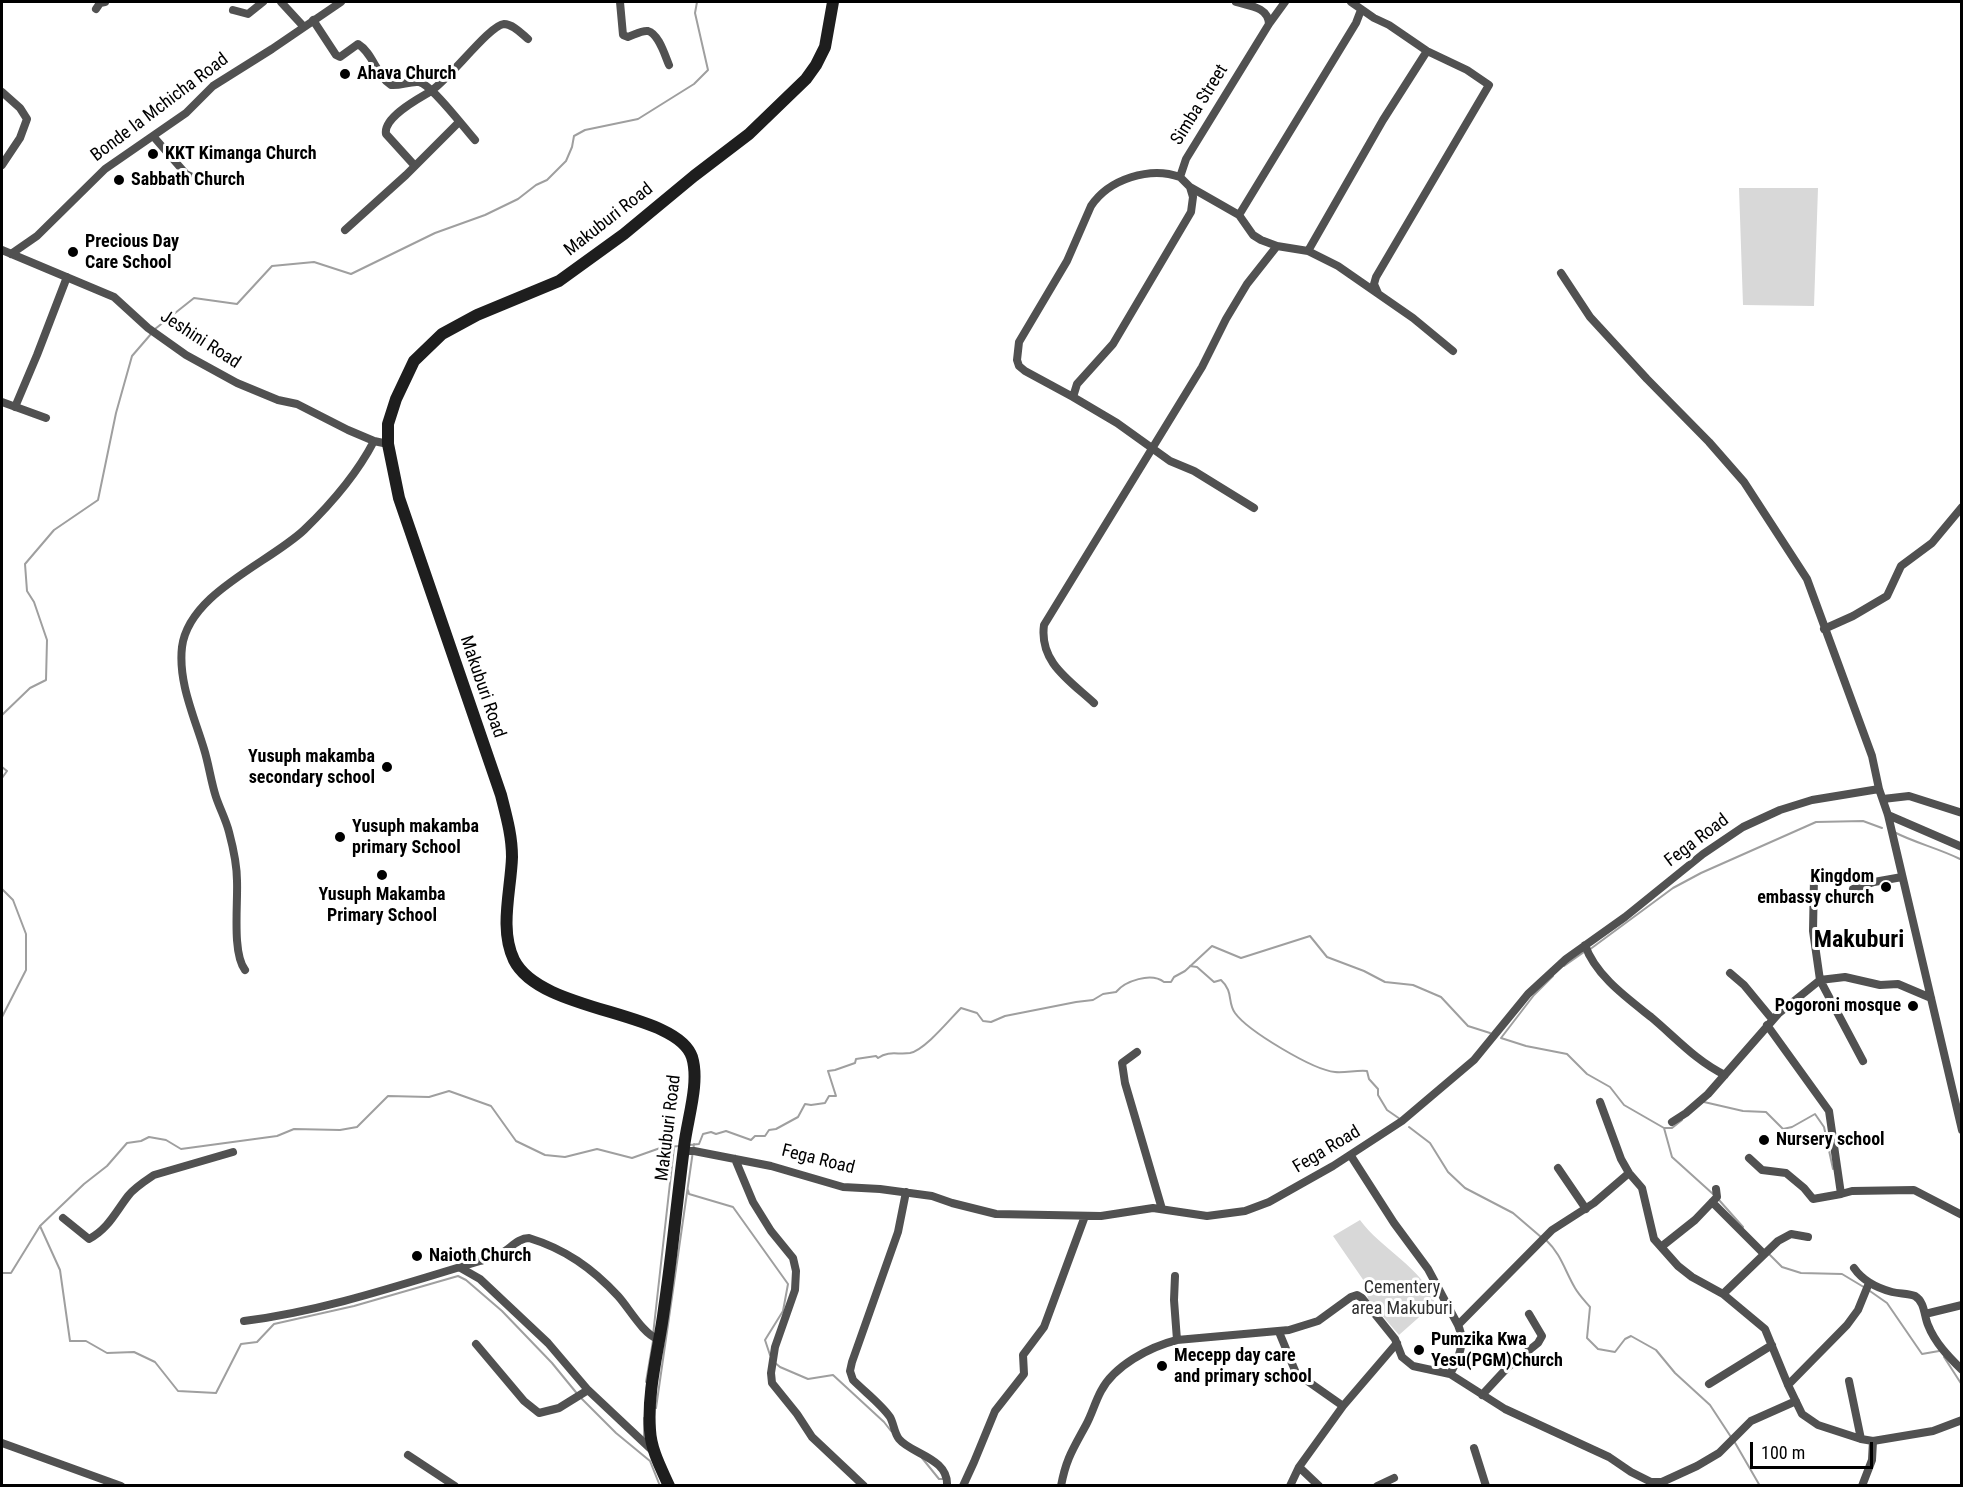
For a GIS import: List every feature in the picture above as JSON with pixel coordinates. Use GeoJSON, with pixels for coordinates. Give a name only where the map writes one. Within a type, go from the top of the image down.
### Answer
{"type":"FeatureCollection","features":[{"type":"Feature","properties":{"kind":"street"},"geometry":{"type":"LineString","coordinates":[[96,9],[100,3],[105,2]]}},
{"type":"Feature","properties":{"kind":"street"},"geometry":{"type":"LineString","coordinates":[[232,10],[249,14],[263,2]]}},
{"type":"Feature","properties":{"kind":"street"},"geometry":{"type":"LineString","coordinates":[[281,2],[304,27]]}},
{"type":"Feature","properties":{"kind":"street","name":"Bonde la Mchicha Road"},"geometry":{"type":"LineString","coordinates":[[11,254],[37,237],[105,169],[186,113],[213,86],[341,2]]}},
{"type":"Feature","properties":{"kind":"street"},"geometry":{"type":"LineString","coordinates":[[620,2],[623,35],[628,37],[641,32],[650,32],[658,42],[669,65]]}},
{"type":"Feature","properties":{"kind":"street","name":"Makuburi Road"},"geometry":{"type":"LineString","coordinates":[[669,1485],[654,1452],[650,1430],[652,1390],[681,1186],[683,1151],[694,1072],[692,1057],[688,1050],[669,1034],[648,1024],[603,1011],[534,984],[514,959],[507,935],[512,857],[511,837],[501,795],[399,498],[388,444],[388,424],[396,399],[414,361],[428,345],[442,334],[477,315],[559,281],[624,234],[693,176],[749,134],[806,79],[816,64],[825,46],[833,2]]}},
{"type":"Feature","properties":{"kind":"street"},"geometry":{"type":"LineString","coordinates":[[1236,2],[1263,10],[1269,19],[1269,24]]}},
{"type":"Feature","properties":{"kind":"street","name":"Simba Street"},"geometry":{"type":"LineString","coordinates":[[1180,177],[1186,159],[1285,2]]}},
{"type":"Feature","properties":{"kind":"street"},"geometry":{"type":"LineString","coordinates":[[1351,2],[1427,51],[1467,70],[1489,85],[1376,277],[1376,289],[1380,296]]}},
{"type":"Feature","properties":{"kind":"street"},"geometry":{"type":"LineString","coordinates":[[1239,215],[1356,23],[1361,10]]}},
{"type":"Feature","properties":{"kind":"street"},"geometry":{"type":"LineString","coordinates":[[313,20],[336,55],[340,57],[355,45],[361,45],[391,85],[424,83],[475,140]]}},
{"type":"Feature","properties":{"kind":"street"},"geometry":{"type":"LineString","coordinates":[[416,166],[386,134],[386,128],[410,104],[433,91],[482,39],[498,27],[504,24],[511,26],[528,39]]}},
{"type":"Feature","properties":{"kind":"street"},"geometry":{"type":"LineString","coordinates":[[1308,251],[1383,120],[1427,51]]}},
{"type":"Feature","properties":{"kind":"street"},"geometry":{"type":"LineString","coordinates":[[2,92],[20,108],[27,119],[20,138],[2,165]]}},
{"type":"Feature","properties":{"kind":"street"},"geometry":{"type":"LineString","coordinates":[[345,230],[416,166],[459,122]]}},
{"type":"Feature","properties":{"kind":"street"},"geometry":{"type":"LineString","coordinates":[[153,136],[186,174],[201,181]]}},
{"type":"Feature","properties":{"kind":"street"},"geometry":{"type":"LineString","coordinates":[[1254,508],[1194,471],[1170,461],[1117,423],[1019,366],[1017,360],[1019,342],[1067,261],[1096,198],[1118,183],[1149,172],[1180,177],[1190,187],[1239,215],[1254,235],[1277,246],[1308,251],[1338,266],[1413,318],[1453,351]]}},
{"type":"Feature","properties":{"kind":"street"},"geometry":{"type":"LineString","coordinates":[[1073,397],[1077,384],[1113,344],[1191,212],[1193,204],[1190,187]]}},
{"type":"Feature","properties":{"kind":"street"},"geometry":{"type":"LineString","coordinates":[[1094,703],[1048,658],[1042,636],[1044,625],[1202,367],[1247,284],[1277,246]]}},
{"type":"Feature","properties":{"kind":"street","name":"Jeshini Road"},"geometry":{"type":"LineString","coordinates":[[2,250],[114,297],[148,328],[186,355],[237,383],[278,400],[297,404],[374,441],[388,444]]}},
{"type":"Feature","properties":{"kind":"street"},"geometry":{"type":"LineString","coordinates":[[1561,273],[1590,317],[1744,482],[1807,579],[1872,756],[1962,1130]]}},
{"type":"Feature","properties":{"kind":"street"},"geometry":{"type":"LineString","coordinates":[[15,407],[67,277]]}},
{"type":"Feature","properties":{"kind":"street"},"geometry":{"type":"LineString","coordinates":[[2,402],[46,418]]}},
{"type":"Feature","properties":{"kind":"street"},"geometry":{"type":"LineString","coordinates":[[245,970],[237,951],[237,878],[233,847],[185,687],[182,647],[190,625],[198,613],[236,577],[291,541],[305,529],[357,471],[374,441]]}},
{"type":"Feature","properties":{"kind":"street"},"geometry":{"type":"LineString","coordinates":[[1824,629],[1853,616],[1887,596],[1901,566],[1932,543],[1962,507]]}},
{"type":"Feature","properties":{"kind":"street","name":"Fega Road"},"geometry":{"type":"LineString","coordinates":[[683,1151],[694,1151],[771,1166],[843,1187],[932,1196],[996,1214],[1101,1216],[1153,1208],[1207,1216],[1245,1211],[1291,1191],[1351,1156],[1402,1121],[1462,1072],[1485,1048],[1528,994],[1560,965],[1625,917],[1703,854],[1743,827],[1780,810],[1812,800],[1879,789]]}},
{"type":"Feature","properties":{"kind":"street"},"geometry":{"type":"LineString","coordinates":[[1883,799],[1909,796],[1962,813]]}},
{"type":"Feature","properties":{"kind":"street"},"geometry":{"type":"LineString","coordinates":[[1888,815],[1962,847]]}},
{"type":"Feature","properties":{"kind":"street"},"geometry":{"type":"LineString","coordinates":[[1814,877],[1813,931],[1820,980],[1863,1061]]}},
{"type":"Feature","properties":{"kind":"street"},"geometry":{"type":"LineString","coordinates":[[1853,889],[1874,882],[1902,877]]}},
{"type":"Feature","properties":{"kind":"street"},"geometry":{"type":"LineString","coordinates":[[1585,945],[1593,961],[1615,988],[1700,1060],[1725,1075]]}},
{"type":"Feature","properties":{"kind":"street"},"geometry":{"type":"LineString","coordinates":[[1730,972],[1744,985],[1829,1111],[1841,1194]]}},
{"type":"Feature","properties":{"kind":"street"},"geometry":{"type":"LineString","coordinates":[[1672,1122],[1695,1105],[1725,1075],[1770,1022],[1820,980],[1845,977],[1880,985],[1898,984],[1931,998]]}},
{"type":"Feature","properties":{"kind":"street"},"geometry":{"type":"LineString","coordinates":[[1137,1052],[1122,1063],[1125,1083],[1162,1209]]}},
{"type":"Feature","properties":{"kind":"street"},"geometry":{"type":"LineString","coordinates":[[1600,1102],[1617,1150],[1629,1173],[1642,1188],[1654,1239],[1685,1272],[1723,1294],[1765,1329],[1802,1414],[1809,1420],[1861,1439],[1874,1441],[1933,1431],[1962,1420]]}},
{"type":"Feature","properties":{"kind":"street"},"geometry":{"type":"LineString","coordinates":[[63,1218],[89,1239],[110,1222],[128,1196],[144,1181],[233,1152]]}},
{"type":"Feature","properties":{"kind":"street"},"geometry":{"type":"LineString","coordinates":[[1351,1156],[1394,1224],[1428,1269],[1458,1324],[1461,1332],[1460,1351],[1450,1374]]}},
{"type":"Feature","properties":{"kind":"street"},"geometry":{"type":"LineString","coordinates":[[1749,1158],[1762,1170],[1786,1173],[1813,1199],[1852,1191],[1914,1190],[1962,1215]]}},
{"type":"Feature","properties":{"kind":"street"},"geometry":{"type":"LineString","coordinates":[[735,1159],[753,1202],[771,1231],[793,1258],[796,1271],[795,1290],[775,1347],[771,1373],[772,1383],[812,1437],[864,1485]]}},
{"type":"Feature","properties":{"kind":"street"},"geometry":{"type":"LineString","coordinates":[[1558,1168],[1586,1209]]}},
{"type":"Feature","properties":{"kind":"street"},"geometry":{"type":"LineString","coordinates":[[1458,1324],[1552,1230],[1586,1209],[1629,1173]]}},
{"type":"Feature","properties":{"kind":"street"},"geometry":{"type":"LineString","coordinates":[[1661,1247],[1695,1220],[1717,1197],[1716,1189]]}},
{"type":"Feature","properties":{"kind":"street"},"geometry":{"type":"LineString","coordinates":[[906,1192],[898,1232],[852,1362],[850,1374],[853,1380],[890,1418],[898,1439],[924,1454],[941,1468],[948,1480],[947,1485]]}},
{"type":"Feature","properties":{"kind":"street"},"geometry":{"type":"LineString","coordinates":[[1712,1202],[1764,1254]]}},
{"type":"Feature","properties":{"kind":"street"},"geometry":{"type":"LineString","coordinates":[[963,1485],[995,1411],[1024,1374],[1023,1355],[1044,1326],[1085,1216]]}},
{"type":"Feature","properties":{"kind":"street"},"geometry":{"type":"LineString","coordinates":[[1723,1294],[1778,1241],[1791,1234],[1808,1237]]}},
{"type":"Feature","properties":{"kind":"street"},"geometry":{"type":"LineString","coordinates":[[244,1321],[329,1304],[459,1267],[499,1255],[525,1238],[576,1258],[620,1298],[647,1333],[658,1339]]}},
{"type":"Feature","properties":{"kind":"street"},"geometry":{"type":"LineString","coordinates":[[459,1267],[480,1279],[548,1343],[588,1390],[654,1452]]}},
{"type":"Feature","properties":{"kind":"street"},"geometry":{"type":"LineString","coordinates":[[1854,1268],[1869,1283],[1892,1293],[1912,1295],[1920,1301],[1928,1326],[1940,1346],[1962,1370]]}},
{"type":"Feature","properties":{"kind":"street"},"geometry":{"type":"LineString","coordinates":[[1175,1276],[1176,1340]]}},
{"type":"Feature","properties":{"kind":"street"},"geometry":{"type":"LineString","coordinates":[[1788,1385],[1847,1325],[1858,1310],[1869,1283]]}},
{"type":"Feature","properties":{"kind":"street"},"geometry":{"type":"LineString","coordinates":[[1061,1485],[1067,1458],[1107,1381],[1122,1366],[1159,1346],[1176,1340],[1279,1332],[1318,1321],[1357,1295],[1362,1298],[1397,1343],[1402,1357],[1413,1366],[1450,1374],[1505,1409],[1609,1457],[1651,1482],[1662,1484],[1719,1453],[1751,1421],[1796,1401]]}},
{"type":"Feature","properties":{"kind":"street"},"geometry":{"type":"LineString","coordinates":[[1925,1314],[1962,1305]]}},
{"type":"Feature","properties":{"kind":"street"},"geometry":{"type":"LineString","coordinates":[[1482,1395],[1507,1368],[1538,1343],[1542,1336],[1529,1314]]}},
{"type":"Feature","properties":{"kind":"street"},"geometry":{"type":"LineString","coordinates":[[1279,1332],[1296,1373],[1343,1406]]}},
{"type":"Feature","properties":{"kind":"street"},"geometry":{"type":"LineString","coordinates":[[1290,1485],[1299,1467],[1343,1406],[1397,1343]]}},
{"type":"Feature","properties":{"kind":"street"},"geometry":{"type":"LineString","coordinates":[[476,1344],[524,1401],[539,1413],[559,1408],[588,1390]]}},
{"type":"Feature","properties":{"kind":"street"},"geometry":{"type":"LineString","coordinates":[[1709,1384],[1772,1345]]}},
{"type":"Feature","properties":{"kind":"street"},"geometry":{"type":"LineString","coordinates":[[1849,1381],[1861,1439]]}},
{"type":"Feature","properties":{"kind":"street"},"geometry":{"type":"LineString","coordinates":[[1862,1485],[1872,1460],[1874,1441]]}},
{"type":"Feature","properties":{"kind":"street"},"geometry":{"type":"LineString","coordinates":[[2,1443],[120,1485]]}},
{"type":"Feature","properties":{"kind":"street"},"geometry":{"type":"LineString","coordinates":[[1474,1448],[1486,1485]]}},
{"type":"Feature","properties":{"kind":"street"},"geometry":{"type":"LineString","coordinates":[[408,1455],[455,1485]]}},
{"type":"Feature","properties":{"kind":"street"},"geometry":{"type":"LineString","coordinates":[[1299,1467],[1319,1485]]}},
{"type":"Feature","properties":{"kind":"street"},"geometry":{"type":"LineString","coordinates":[[1377,1485],[1394,1478]]}},
{"type":"Feature","properties":{"kind":"green space"},"geometry":{"type":"Polygon","coordinates":[[[1739,188],[1818,188],[1814,306],[1743,305],[1739,188]]]}},
{"type":"Feature","properties":{"kind":"green space","name":"Cementery area Makuburi"},"geometry":{"type":"Polygon","coordinates":[[[1360,1220],[1412,1269],[1421,1279],[1435,1303],[1399,1335],[1368,1299],[1364,1281],[1333,1236],[1360,1220]]]}},
{"type":"Feature","properties":{"kind":"waterway"},"geometry":{"type":"LineString","coordinates":[[155,329],[194,298],[237,304],[272,266],[314,262],[351,274],[435,233],[485,215],[518,199],[536,185],[547,180],[566,161],[574,136],[585,130],[638,119],[694,84],[708,70],[695,13],[697,2]]}},
{"type":"Feature","properties":{"kind":"waterway"},"geometry":{"type":"LineString","coordinates":[[2,715],[30,688],[46,680],[47,640],[34,602],[27,591],[25,564],[54,530],[98,500],[116,413],[132,356],[151,334]]}},
{"type":"Feature","properties":{"kind":"waterway"},"geometry":{"type":"LineString","coordinates":[[2,767],[7,771],[2,778]]}},
{"type":"Feature","properties":{"kind":"waterway"},"geometry":{"type":"LineString","coordinates":[[1589,950],[1673,888],[1701,873],[1816,822],[1863,821],[1882,828]]}},
{"type":"Feature","properties":{"kind":"waterway"},"geometry":{"type":"LineString","coordinates":[[1894,832],[1960,859]]}},
{"type":"Feature","properties":{"kind":"waterway"},"geometry":{"type":"LineString","coordinates":[[2,889],[13,900],[26,934],[26,970],[2,1017]]}},
{"type":"Feature","properties":{"kind":"waterway"},"geometry":{"type":"LineString","coordinates":[[689,1145],[699,1144],[703,1134],[711,1132],[716,1134],[726,1131],[751,1140],[755,1136],[765,1136],[769,1130],[776,1129],[798,1117],[805,1104],[825,1103],[829,1096],[836,1096],[828,1071],[855,1063],[856,1059],[876,1056],[878,1058],[886,1054],[916,1051],[961,1008],[977,1013],[983,1021],[991,1022],[1005,1016],[1093,1000],[1103,994],[1116,992],[1125,984],[1138,979],[1152,978],[1171,982],[1212,946],[1241,958],[1310,936],[1327,957],[1385,982],[1413,985],[1441,997],[1468,1026],[1490,1033]]}},
{"type":"Feature","properties":{"kind":"waterway"},"geometry":{"type":"LineString","coordinates":[[1564,966],[1584,952]]}},
{"type":"Feature","properties":{"kind":"waterway"},"geometry":{"type":"LineString","coordinates":[[1190,966],[1197,967],[1214,982],[1221,980],[1228,989],[1235,1013],[1242,1021],[1282,1049],[1325,1070],[1367,1071],[1369,1079],[1378,1089],[1378,1095],[1387,1110],[1400,1119]]}},
{"type":"Feature","properties":{"kind":"waterway"},"geometry":{"type":"LineString","coordinates":[[1553,976],[1534,995],[1501,1038],[1526,1046],[1567,1054],[1587,1074],[1610,1087],[1624,1105],[1664,1128],[1672,1157],[1713,1194]]}},
{"type":"Feature","properties":{"kind":"waterway"},"geometry":{"type":"LineString","coordinates":[[2,1273],[11,1273],[40,1226],[84,1184],[107,1166],[127,1143],[149,1137],[166,1140],[181,1149],[277,1136],[294,1129],[340,1130],[357,1127],[388,1096],[429,1097],[449,1091],[491,1106],[516,1141],[545,1155],[565,1157],[597,1149],[632,1158],[663,1147],[681,1146]]}},
{"type":"Feature","properties":{"kind":"waterway"},"geometry":{"type":"LineString","coordinates":[[1704,1102],[1743,1111],[1766,1112],[1783,1129],[1792,1127],[1815,1114],[1824,1127],[1833,1169]]}},
{"type":"Feature","properties":{"kind":"waterway"},"geometry":{"type":"LineString","coordinates":[[1664,1128],[1672,1128],[1682,1120]]}},
{"type":"Feature","properties":{"kind":"waterway"},"geometry":{"type":"LineString","coordinates":[[1409,1127],[1430,1143],[1448,1172],[1465,1188],[1513,1213],[1541,1237]]}},
{"type":"Feature","properties":{"kind":"waterway"},"geometry":{"type":"LineString","coordinates":[[656,1408],[694,1144]]}},
{"type":"Feature","properties":{"kind":"waterway"},"geometry":{"type":"LineString","coordinates":[[653,1335],[674,1147]]}},
{"type":"Feature","properties":{"kind":"waterway"},"geometry":{"type":"LineString","coordinates":[[688,1190],[689,1194],[733,1207],[788,1284],[783,1311],[765,1340],[770,1355]]}},
{"type":"Feature","properties":{"kind":"waterway"},"geometry":{"type":"LineString","coordinates":[[1719,1200],[1743,1227]]}},
{"type":"Feature","properties":{"kind":"waterway"},"geometry":{"type":"LineString","coordinates":[[40,1226],[60,1270],[70,1341],[86,1341],[107,1353],[134,1352],[155,1362],[178,1391],[216,1393],[241,1344],[257,1342],[274,1324],[354,1306],[458,1276],[466,1280],[502,1311],[552,1363],[579,1396],[616,1433],[650,1461],[660,1486]]}},
{"type":"Feature","properties":{"kind":"waterway"},"geometry":{"type":"LineString","coordinates":[[1546,1240],[1559,1257],[1577,1291],[1590,1307],[1587,1338],[1598,1349],[1615,1352],[1625,1339],[1631,1336],[1656,1350],[1675,1373],[1710,1405],[1731,1437]]}},
{"type":"Feature","properties":{"kind":"waterway"},"geometry":{"type":"LineString","coordinates":[[1768,1253],[1782,1267],[1801,1273],[1842,1274],[1887,1303],[1922,1354],[1939,1351]]}},
{"type":"Feature","properties":{"kind":"waterway"},"geometry":{"type":"LineString","coordinates":[[646,1382],[653,1341]]}},
{"type":"Feature","properties":{"kind":"waterway"},"geometry":{"type":"LineString","coordinates":[[1944,1357],[1962,1385]]}},
{"type":"Feature","properties":{"kind":"waterway"},"geometry":{"type":"LineString","coordinates":[[774,1362],[808,1379],[833,1375],[891,1431]]}},
{"type":"Feature","properties":{"kind":"waterway"},"geometry":{"type":"LineString","coordinates":[[644,1418],[644,1439]]}},
{"type":"Feature","properties":{"kind":"waterway"},"geometry":{"type":"LineString","coordinates":[[1734,1441],[1760,1486]]}},
{"type":"Feature","properties":{"kind":"waterway"},"geometry":{"type":"LineString","coordinates":[[922,1458],[939,1479],[943,1479]]}},
{"type":"Feature","properties":{"kind":"place","name":"Ahava Church"},"geometry":{"type":"Point","coordinates":[345,74]}},
{"type":"Feature","properties":{"kind":"place","name":"KKT Kimanga Church"},"geometry":{"type":"Point","coordinates":[153,154]}},
{"type":"Feature","properties":{"kind":"place","name":"Sabbath Church"},"geometry":{"type":"Point","coordinates":[119,180]}},
{"type":"Feature","properties":{"kind":"place","name":"Precious Day Care School"},"geometry":{"type":"Point","coordinates":[73,252]}},
{"type":"Feature","properties":{"kind":"place","name":"Yusuph makamba secondary school"},"geometry":{"type":"Point","coordinates":[387,767]}},
{"type":"Feature","properties":{"kind":"place","name":"Yusuph makamba primary School"},"geometry":{"type":"Point","coordinates":[340,837]}},
{"type":"Feature","properties":{"kind":"place","name":"Yusuph Makamba Primary School"},"geometry":{"type":"Point","coordinates":[382,875]}},
{"type":"Feature","properties":{"kind":"place","name":"Kingdom embassy church"},"geometry":{"type":"Point","coordinates":[1886,887]}},
{"type":"Feature","properties":{"kind":"place","name":"Pogoroni mosque"},"geometry":{"type":"Point","coordinates":[1913,1006]}},
{"type":"Feature","properties":{"kind":"place","name":"Nursery school"},"geometry":{"type":"Point","coordinates":[1764,1140]}},
{"type":"Feature","properties":{"kind":"place","name":"Naioth Church"},"geometry":{"type":"Point","coordinates":[417,1256]}},
{"type":"Feature","properties":{"kind":"place","name":"Pumzika Kwa Yesu(PGM)Church"},"geometry":{"type":"Point","coordinates":[1419,1350]}},
{"type":"Feature","properties":{"kind":"place","name":"Mecepp day care and primary school"},"geometry":{"type":"Point","coordinates":[1162,1366]}},
{"type":"Feature","properties":{"kind":"district","name":"Makuburi"},"geometry":{"type":"Point","coordinates":[1859,941]}}]}
